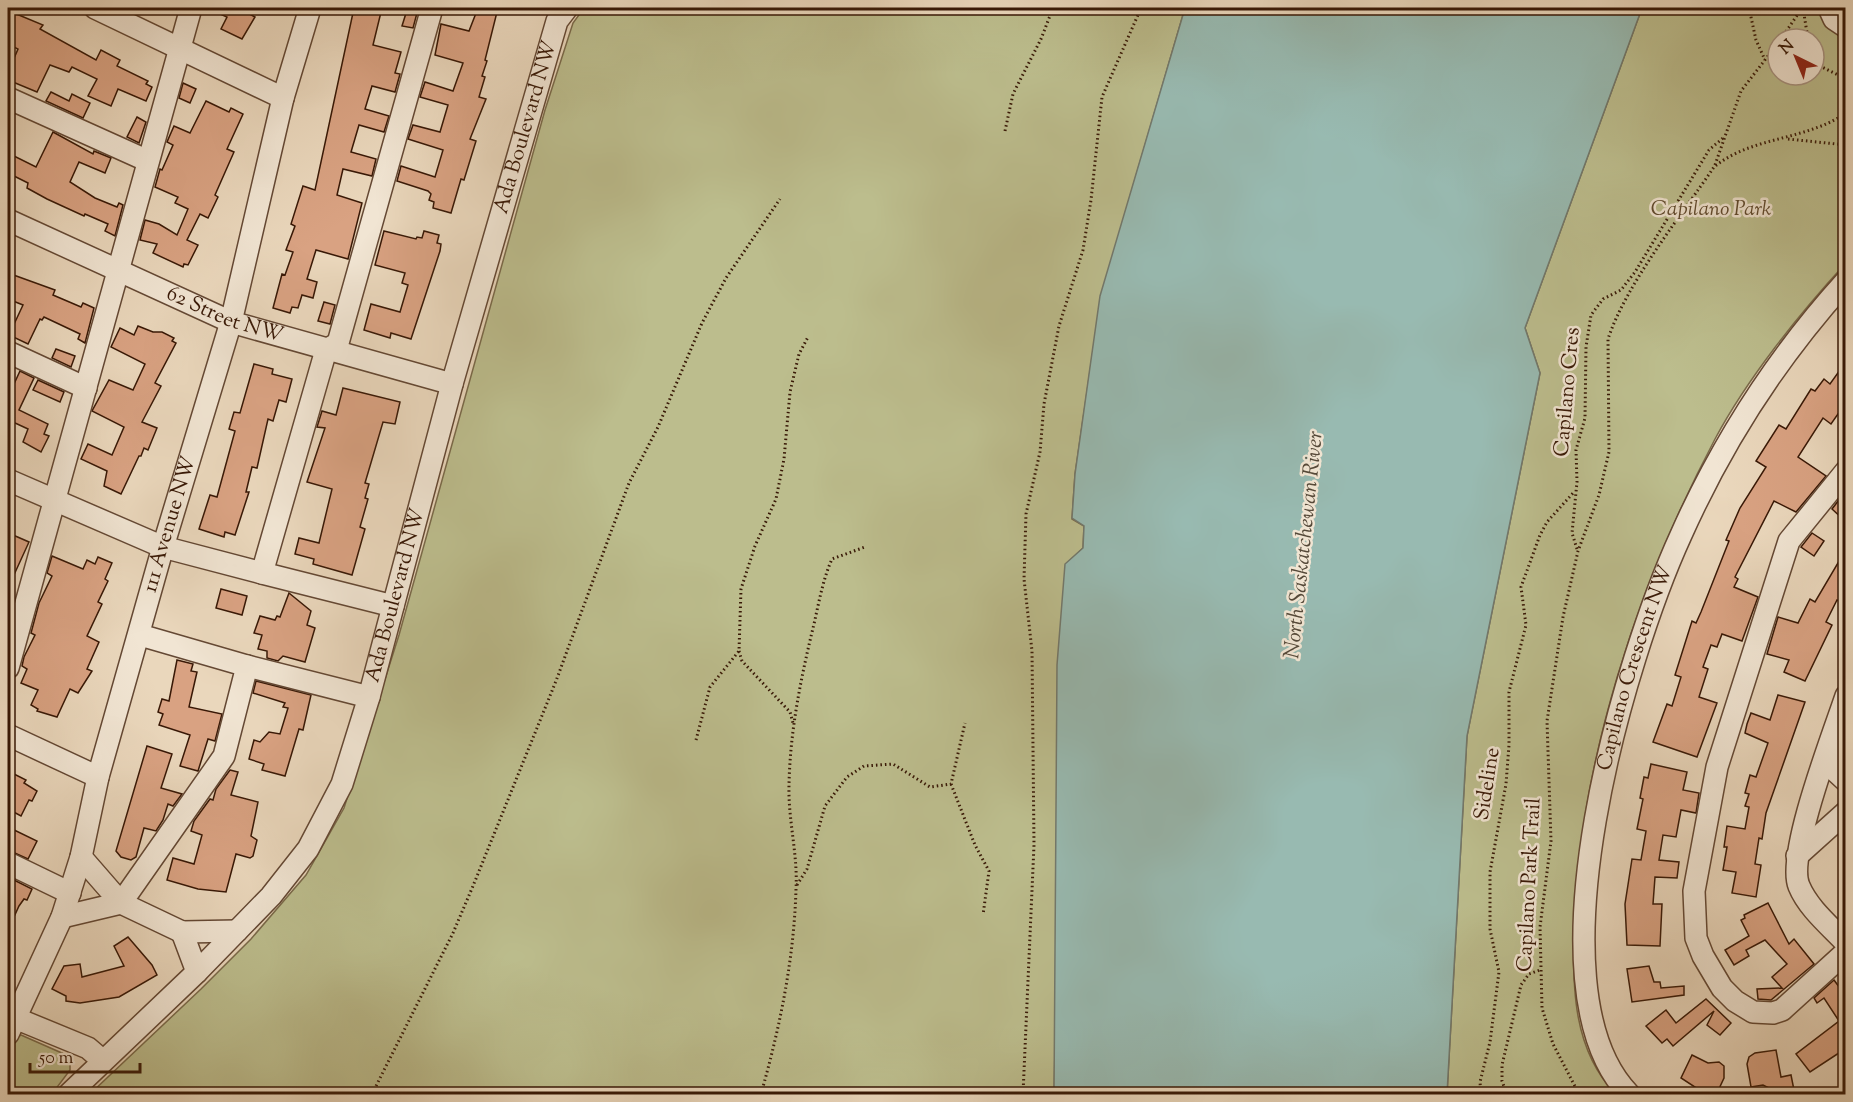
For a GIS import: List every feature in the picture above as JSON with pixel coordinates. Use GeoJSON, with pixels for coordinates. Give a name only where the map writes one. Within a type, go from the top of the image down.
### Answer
{"type":"FeatureCollection","features":[{"type":"Feature","properties":{"kind":"street"},"geometry":{"type":"LineString","coordinates":[[95,8],[283,98]]}},
{"type":"Feature","properties":{"kind":"street"},"geometry":{"type":"LineString","coordinates":[[8,668],[14,616],[54,502],[191,8]]}},
{"type":"Feature","properties":{"kind":"street","name":"111 Avenue NW"},"geometry":{"type":"LineString","coordinates":[[11,1026],[16,995],[62,917],[81,856],[98,777],[163,548],[231,322],[283,98],[310,8]]}},
{"type":"Feature","properties":{"kind":"street"},"geometry":{"type":"LineString","coordinates":[[262,573],[326,350],[338,343],[432,8]]}},
{"type":"Feature","properties":{"kind":"street","name":"Ada Boulevard NW"},"geometry":{"type":"LineString","coordinates":[[69,1095],[271,896],[308,849],[342,784],[369,697],[452,384],[557,21],[567,8]]}},
{"type":"Feature","properties":{"kind":"street"},"geometry":{"type":"LineString","coordinates":[[1829,8],[1834,19],[1845,27]]}},
{"type":"Feature","properties":{"kind":"street"},"geometry":{"type":"LineString","coordinates":[[8,98],[148,161]]}},
{"type":"Feature","properties":{"kind":"street","name":"62 Street NW"},"geometry":{"type":"LineString","coordinates":[[8,220],[231,322],[452,384]]}},
{"type":"Feature","properties":{"kind":"street","name":"Capilano Crescent NW"},"geometry":{"type":"LineString","coordinates":[[1629,1095],[1608,1067],[1594,1035],[1585,984],[1585,928],[1590,849],[1616,724],[1656,599],[1697,501],[1738,426],[1773,372],[1806,327],[1845,281]]}},
{"type":"Feature","properties":{"kind":"street"},"geometry":{"type":"LineString","coordinates":[[8,352],[86,388]]}},
{"type":"Feature","properties":{"kind":"street"},"geometry":{"type":"LineString","coordinates":[[1845,471],[1789,541],[1717,767],[1692,905],[1696,938],[1713,974],[1735,1001],[1753,1012],[1773,1013],[1782,1010],[1845,952]]}},
{"type":"Feature","properties":{"kind":"street"},"geometry":{"type":"LineString","coordinates":[[8,480],[163,548],[393,606]]}},
{"type":"Feature","properties":{"kind":"street"},"geometry":{"type":"LineString","coordinates":[[140,635],[369,697]]}},
{"type":"Feature","properties":{"kind":"street"},"geometry":{"type":"LineString","coordinates":[[62,917],[121,903],[224,756],[248,666]]}},
{"type":"Feature","properties":{"kind":"street"},"geometry":{"type":"LineString","coordinates":[[1845,696],[1797,856],[1797,879],[1803,894],[1845,943]]}},
{"type":"Feature","properties":{"kind":"street"},"geometry":{"type":"LineString","coordinates":[[8,735],[98,777]]}},
{"type":"Feature","properties":{"kind":"street"},"geometry":{"type":"LineString","coordinates":[[1828,751],[1830,763],[1845,781]]}},
{"type":"Feature","properties":{"kind":"street"},"geometry":{"type":"LineString","coordinates":[[1797,856],[1845,812]]}},
{"type":"Feature","properties":{"kind":"street"},"geometry":{"type":"LineString","coordinates":[[81,856],[121,903],[182,932],[237,931]]}},
{"type":"Feature","properties":{"kind":"street"},"geometry":{"type":"LineString","coordinates":[[8,864],[70,893]]}},
{"type":"Feature","properties":{"kind":"street"},"geometry":{"type":"LineString","coordinates":[[182,932],[196,972]]}},
{"type":"Feature","properties":{"kind":"street"},"geometry":{"type":"LineString","coordinates":[[11,1026],[88,1048],[102,1060]]}},
{"type":"Feature","properties":{"kind":"path"},"geometry":{"type":"LineString","coordinates":[[1005,131],[1012,94],[1041,39],[1053,8]]}},
{"type":"Feature","properties":{"kind":"path"},"geometry":{"type":"LineString","coordinates":[[1023,1095],[1034,845],[1032,651],[1024,579],[1026,514],[1040,452],[1044,404],[1059,327],[1083,250],[1102,97],[1141,8]]}},
{"type":"Feature","properties":{"kind":"path"},"geometry":{"type":"LineString","coordinates":[[1714,167],[1741,91],[1765,60],[1756,40],[1749,8]]}},
{"type":"Feature","properties":{"kind":"path"},"geometry":{"type":"LineString","coordinates":[[1802,8],[1806,27]]}},
{"type":"Feature","properties":{"kind":"path"},"geometry":{"type":"LineString","coordinates":[[1789,27],[1802,8]]}},
{"type":"Feature","properties":{"kind":"path"},"geometry":{"type":"LineString","coordinates":[[1826,69],[1845,79]]}},
{"type":"Feature","properties":{"kind":"path","name":"Capilano Park Trail"},"geometry":{"type":"LineString","coordinates":[[1579,1095],[1547,1029],[1542,1008],[1540,927],[1551,841],[1547,721],[1563,617],[1578,551],[1599,495],[1609,452],[1606,351],[1614,322],[1641,276],[1714,167],[1731,154],[1785,139],[1833,122],[1845,113]]}},
{"type":"Feature","properties":{"kind":"path","name":"Capilano Cres"},"geometry":{"type":"LineString","coordinates":[[1578,551],[1572,533],[1574,492],[1577,482],[1576,450],[1585,418],[1586,347],[1591,315],[1603,299],[1621,290],[1635,272],[1709,150],[1723,138]]}},
{"type":"Feature","properties":{"kind":"path"},"geometry":{"type":"LineString","coordinates":[[1785,139],[1845,145]]}},
{"type":"Feature","properties":{"kind":"path"},"geometry":{"type":"LineString","coordinates":[[372,1095],[473,886],[556,681],[629,483],[658,427],[702,323],[726,278],[780,199]]}},
{"type":"Feature","properties":{"kind":"path"},"geometry":{"type":"LineString","coordinates":[[794,725],[790,712],[742,661],[739,651],[741,589],[755,546],[776,499],[784,459],[790,392],[800,354],[808,337]]}},
{"type":"Feature","properties":{"kind":"path","name":"Sideline"},"geometry":{"type":"LineString","coordinates":[[1481,1095],[1480,1082],[1490,1042],[1499,972],[1490,929],[1490,872],[1506,783],[1509,692],[1526,625],[1521,587],[1547,522],[1574,492]]}},
{"type":"Feature","properties":{"kind":"path"},"geometry":{"type":"LineString","coordinates":[[761,1095],[785,1002],[796,886],[789,785],[794,725],[807,654],[826,573],[832,559],[865,547]]}},
{"type":"Feature","properties":{"kind":"path"},"geometry":{"type":"LineString","coordinates":[[696,740],[710,687],[739,651]]}},
{"type":"Feature","properties":{"kind":"path"},"geometry":{"type":"LineString","coordinates":[[965,723],[951,784],[988,871],[983,915]]}},
{"type":"Feature","properties":{"kind":"path"},"geometry":{"type":"LineString","coordinates":[[796,886],[807,869],[825,806],[847,777],[864,766],[893,764],[930,787],[951,784]]}},
{"type":"Feature","properties":{"kind":"path"},"geometry":{"type":"LineString","coordinates":[[1507,1095],[1502,1081],[1502,1065],[1521,985],[1529,974],[1540,969]]}},
{"type":"Feature","properties":{"kind":"path"},"geometry":{"type":"LineString","coordinates":[[221,1095],[256,1095]]}},
{"type":"Feature","properties":{"kind":"green space"},"geometry":{"type":"Polygon","coordinates":[[[584,8],[1185,8],[1101,296],[1075,474],[1072,519],[1084,526],[1083,548],[1066,564],[1054,1094],[90,1094],[251,939],[306,875],[344,808],[399,635],[545,110],[573,23],[584,8]]]}},
{"type":"Feature","properties":{"kind":"green space","name":"Capilano Park"},"geometry":{"type":"Polygon","coordinates":[[[1642,8],[1845,8],[1845,264],[1758,370],[1715,439],[1661,554],[1638,614],[1601,738],[1588,801],[1579,864],[1574,927],[1574,972],[1578,1016],[1583,1038],[1602,1077],[1616,1094],[1447,1094],[1467,736],[1540,373],[1525,328],[1642,8]]]}},
{"type":"Feature","properties":{"kind":"green space"},"geometry":{"type":"Polygon","coordinates":[[[21,1035],[64,1054],[70,1060],[70,1070],[52,1094],[8,1094],[8,1053],[15,1040],[21,1035]]]}},
{"type":"Feature","properties":{"kind":"water","name":"North Saskatchewan River"},"geometry":{"type":"Polygon","coordinates":[[[1185,8],[1642,8],[1525,328],[1540,373],[1467,736],[1447,1094],[1054,1094],[1057,665],[1065,564],[1083,548],[1084,526],[1072,518],[1075,474],[1100,296],[1185,8]]]}},
{"type":"Feature","properties":{"kind":"building"},"geometry":{"type":"Polygon","coordinates":[[[207,8],[239,8],[255,17],[242,39],[221,29],[227,17],[207,8]]]}},
{"type":"Feature","properties":{"kind":"building"},"geometry":{"type":"Polygon","coordinates":[[[354,8],[382,8],[373,45],[401,52],[395,73],[400,74],[395,92],[372,86],[365,109],[389,116],[384,132],[359,125],[351,152],[376,159],[372,176],[343,169],[337,195],[362,203],[348,259],[316,250],[307,279],[317,282],[313,298],[302,295],[298,308],[292,307],[290,313],[273,308],[282,274],[285,275],[293,252],[286,250],[295,226],[291,224],[303,186],[315,190],[354,8]]]}},
{"type":"Feature","properties":{"kind":"building"},"geometry":{"type":"Polygon","coordinates":[[[478,8],[498,8],[485,60],[487,61],[482,76],[485,77],[479,97],[486,99],[470,139],[476,141],[451,213],[433,208],[434,202],[429,200],[431,194],[428,191],[397,181],[401,166],[435,177],[443,150],[408,139],[413,125],[440,132],[448,105],[420,97],[425,82],[453,91],[463,63],[435,55],[441,24],[469,31],[478,8]]]}},
{"type":"Feature","properties":{"kind":"building"},"geometry":{"type":"Polygon","coordinates":[[[407,10],[417,13],[413,28],[402,26],[407,10]]]}},
{"type":"Feature","properties":{"kind":"building"},"geometry":{"type":"Polygon","coordinates":[[[14,13],[43,25],[40,29],[96,60],[101,50],[120,60],[117,66],[148,81],[146,84],[152,87],[146,101],[118,89],[111,106],[88,96],[97,79],[72,67],[69,72],[50,65],[37,92],[8,80],[8,72],[18,49],[8,44],[8,26],[14,13]]]}},
{"type":"Feature","properties":{"kind":"building"},"geometry":{"type":"Polygon","coordinates":[[[183,83],[196,89],[190,103],[179,98],[183,83]]]}},
{"type":"Feature","properties":{"kind":"building"},"geometry":{"type":"Polygon","coordinates":[[[51,92],[69,101],[72,94],[90,103],[83,118],[46,101],[51,92]]]}},
{"type":"Feature","properties":{"kind":"building"},"geometry":{"type":"Polygon","coordinates":[[[206,101],[229,112],[231,108],[243,114],[227,149],[234,152],[215,195],[218,197],[208,218],[200,214],[187,240],[198,245],[188,265],[184,264],[183,267],[153,253],[157,244],[140,240],[145,220],[159,224],[177,235],[188,209],[175,203],[178,197],[155,187],[160,169],[162,170],[173,145],[167,142],[174,126],[190,133],[206,101]]]}},
{"type":"Feature","properties":{"kind":"building"},"geometry":{"type":"Polygon","coordinates":[[[137,117],[146,122],[139,143],[127,137],[137,117]]]}},
{"type":"Feature","properties":{"kind":"building"},"geometry":{"type":"Polygon","coordinates":[[[53,132],[93,154],[94,151],[111,158],[105,173],[79,162],[70,182],[95,198],[117,207],[119,203],[123,205],[115,236],[105,231],[108,224],[47,199],[27,188],[28,183],[8,173],[8,153],[36,167],[53,132]]]}},
{"type":"Feature","properties":{"kind":"building"},"geometry":{"type":"Polygon","coordinates":[[[384,231],[416,239],[417,237],[422,238],[424,231],[439,235],[437,243],[441,244],[440,251],[411,339],[391,333],[390,338],[364,330],[371,304],[400,312],[408,285],[402,283],[405,273],[375,265],[384,231]]]}},
{"type":"Feature","properties":{"kind":"building"},"geometry":{"type":"Polygon","coordinates":[[[8,273],[55,290],[53,295],[81,307],[83,303],[94,308],[85,343],[78,339],[80,334],[44,317],[40,319],[28,344],[9,335],[23,305],[8,299],[8,273]]]}},
{"type":"Feature","properties":{"kind":"building"},"geometry":{"type":"Polygon","coordinates":[[[324,302],[335,305],[330,324],[318,321],[324,302]]]}},
{"type":"Feature","properties":{"kind":"building"},"geometry":{"type":"Polygon","coordinates":[[[138,326],[153,332],[162,332],[174,338],[172,341],[176,343],[155,383],[161,386],[142,422],[157,428],[148,450],[144,448],[139,456],[121,494],[104,486],[107,471],[81,459],[88,444],[112,455],[124,427],[92,411],[109,380],[133,390],[145,364],[111,347],[120,328],[134,335],[138,326]]]}},
{"type":"Feature","properties":{"kind":"building"},"geometry":{"type":"Polygon","coordinates":[[[56,349],[75,356],[71,367],[52,358],[56,349]]]}},
{"type":"Feature","properties":{"kind":"building"},"geometry":{"type":"Polygon","coordinates":[[[1845,363],[1845,404],[1831,424],[1823,418],[1798,457],[1826,476],[1796,512],[1774,501],[1735,577],[1738,579],[1734,587],[1758,597],[1742,641],[1722,634],[1717,647],[1711,645],[1703,667],[1708,669],[1699,697],[1717,703],[1697,757],[1653,742],[1667,704],[1672,706],[1681,677],[1675,675],[1692,621],[1696,623],[1701,612],[1729,541],[1726,540],[1740,508],[1766,467],[1756,461],[1779,425],[1786,429],[1811,389],[1815,391],[1824,379],[1830,384],[1845,363]]]}},
{"type":"Feature","properties":{"kind":"building"},"geometry":{"type":"Polygon","coordinates":[[[254,364],[273,369],[272,374],[292,379],[286,402],[279,400],[273,421],[268,419],[257,468],[252,467],[246,492],[249,492],[235,535],[225,532],[224,537],[199,529],[210,495],[217,497],[235,431],[229,429],[234,412],[240,413],[254,364]]]}},
{"type":"Feature","properties":{"kind":"building"},"geometry":{"type":"Polygon","coordinates":[[[20,371],[34,378],[19,410],[48,424],[44,434],[49,436],[41,452],[23,442],[28,429],[13,422],[8,434],[8,397],[20,371]]]}},
{"type":"Feature","properties":{"kind":"building"},"geometry":{"type":"Polygon","coordinates":[[[38,380],[64,392],[60,402],[33,390],[38,380]]]}},
{"type":"Feature","properties":{"kind":"building"},"geometry":{"type":"Polygon","coordinates":[[[343,388],[400,402],[395,424],[383,422],[365,483],[369,484],[365,498],[368,499],[360,527],[365,529],[352,575],[313,564],[314,559],[295,554],[299,538],[319,543],[332,489],[307,482],[325,428],[317,427],[322,411],[336,415],[343,388]]]}},
{"type":"Feature","properties":{"kind":"building"},"geometry":{"type":"Polygon","coordinates":[[[1845,492],[1845,521],[1832,509],[1845,492]]]}},
{"type":"Feature","properties":{"kind":"building"},"geometry":{"type":"Polygon","coordinates":[[[1812,533],[1824,541],[1814,556],[1801,547],[1812,533]]]}},
{"type":"Feature","properties":{"kind":"building"},"geometry":{"type":"Polygon","coordinates":[[[13,535],[29,542],[8,588],[8,548],[13,535]]]}},
{"type":"Feature","properties":{"kind":"building"},"geometry":{"type":"Polygon","coordinates":[[[1845,551],[1845,604],[1837,600],[1826,622],[1832,625],[1805,681],[1784,672],[1789,660],[1767,654],[1778,617],[1798,623],[1810,599],[1815,602],[1845,551]]]}},
{"type":"Feature","properties":{"kind":"building"},"geometry":{"type":"Polygon","coordinates":[[[52,556],[83,569],[87,560],[95,564],[98,557],[112,563],[105,579],[108,581],[98,602],[102,604],[87,636],[99,642],[87,669],[92,671],[78,693],[70,689],[57,717],[37,711],[38,709],[31,705],[38,690],[21,683],[27,669],[22,666],[24,657],[35,635],[31,633],[39,603],[52,576],[47,573],[52,556]]]}},
{"type":"Feature","properties":{"kind":"building"},"geometry":{"type":"Polygon","coordinates":[[[221,589],[247,596],[242,615],[216,608],[221,589]]]}},
{"type":"Feature","properties":{"kind":"building"},"geometry":{"type":"Polygon","coordinates":[[[289,593],[311,611],[307,625],[315,628],[305,662],[283,656],[278,661],[267,658],[267,651],[258,649],[262,635],[254,633],[260,616],[275,620],[277,616],[280,617],[289,593]]]}},
{"type":"Feature","properties":{"kind":"building"},"geometry":{"type":"Polygon","coordinates":[[[177,660],[193,664],[191,671],[197,672],[189,707],[222,714],[215,741],[208,739],[198,771],[180,766],[190,735],[159,725],[163,714],[158,712],[162,699],[169,701],[177,660]]]}},
{"type":"Feature","properties":{"kind":"building"},"geometry":{"type":"Polygon","coordinates":[[[256,681],[311,695],[303,730],[299,729],[285,776],[262,770],[264,764],[249,759],[254,740],[260,742],[269,732],[280,734],[288,708],[283,707],[285,703],[253,693],[256,681]]]}},
{"type":"Feature","properties":{"kind":"building"},"geometry":{"type":"Polygon","coordinates":[[[1778,695],[1805,702],[1766,813],[1762,839],[1759,838],[1755,864],[1761,865],[1756,897],[1732,893],[1736,872],[1723,870],[1727,847],[1724,847],[1727,826],[1745,829],[1749,807],[1745,806],[1749,794],[1745,793],[1750,775],[1756,777],[1768,743],[1745,733],[1747,724],[1751,713],[1770,720],[1778,695]]]}},
{"type":"Feature","properties":{"kind":"building"},"geometry":{"type":"Polygon","coordinates":[[[147,746],[172,754],[161,788],[182,794],[173,806],[168,804],[163,820],[156,831],[144,828],[136,857],[131,860],[121,857],[116,851],[147,746]]]}},
{"type":"Feature","properties":{"kind":"building"},"geometry":{"type":"Polygon","coordinates":[[[1651,764],[1687,772],[1683,790],[1699,793],[1696,813],[1681,810],[1676,837],[1663,835],[1659,860],[1679,862],[1677,878],[1655,877],[1653,904],[1662,904],[1660,946],[1627,945],[1625,904],[1632,859],[1641,860],[1646,831],[1637,829],[1643,799],[1640,798],[1644,777],[1648,778],[1651,764]]]}},
{"type":"Feature","properties":{"kind":"building"},"geometry":{"type":"Polygon","coordinates":[[[230,770],[238,772],[231,795],[258,802],[251,836],[257,840],[253,856],[250,858],[236,854],[226,892],[198,889],[167,880],[173,858],[194,864],[202,835],[191,831],[194,821],[210,799],[213,800],[216,789],[230,770]]]}},
{"type":"Feature","properties":{"kind":"building"},"geometry":{"type":"Polygon","coordinates":[[[12,773],[26,780],[24,783],[37,791],[32,801],[29,800],[21,816],[8,809],[8,777],[12,773]]]}},
{"type":"Feature","properties":{"kind":"building"},"geometry":{"type":"Polygon","coordinates":[[[8,827],[37,841],[28,859],[8,850],[8,827]]]}},
{"type":"Feature","properties":{"kind":"building"},"geometry":{"type":"Polygon","coordinates":[[[8,877],[32,889],[27,900],[24,899],[19,906],[8,930],[8,877]]]}},
{"type":"Feature","properties":{"kind":"building"},"geometry":{"type":"Polygon","coordinates":[[[1768,903],[1789,944],[1794,939],[1814,964],[1771,1000],[1758,999],[1757,989],[1782,988],[1772,977],[1787,964],[1765,940],[1746,950],[1749,956],[1734,965],[1725,950],[1749,936],[1741,920],[1745,918],[1744,915],[1768,903]]]}},
{"type":"Feature","properties":{"kind":"building"},"geometry":{"type":"Polygon","coordinates":[[[128,937],[152,965],[157,975],[119,997],[80,1003],[66,1001],[66,996],[52,989],[64,966],[80,964],[82,977],[124,966],[114,946],[128,937]]]}},
{"type":"Feature","properties":{"kind":"building"},"geometry":{"type":"Polygon","coordinates":[[[1649,966],[1654,982],[1660,982],[1661,988],[1684,986],[1684,995],[1632,1002],[1627,969],[1649,966]]]}},
{"type":"Feature","properties":{"kind":"building"},"geometry":{"type":"Polygon","coordinates":[[[1834,980],[1845,995],[1845,1049],[1810,1072],[1796,1054],[1839,1021],[1824,998],[1817,1003],[1814,998],[1834,980]]]}},
{"type":"Feature","properties":{"kind":"building"},"geometry":{"type":"Polygon","coordinates":[[[1706,999],[1731,1023],[1720,1035],[1707,1025],[1714,1011],[1673,1046],[1667,1039],[1662,1043],[1646,1026],[1666,1010],[1676,1023],[1706,999]]]}},
{"type":"Feature","properties":{"kind":"building"},"geometry":{"type":"Polygon","coordinates":[[[1776,1050],[1781,1077],[1791,1075],[1795,1095],[1775,1095],[1775,1091],[1763,1085],[1751,1087],[1747,1064],[1749,1057],[1755,1053],[1776,1050]]]}},
{"type":"Feature","properties":{"kind":"building"},"geometry":{"type":"Polygon","coordinates":[[[1692,1055],[1708,1063],[1719,1062],[1724,1066],[1724,1078],[1716,1095],[1707,1095],[1681,1078],[1692,1055]]]}}]}
